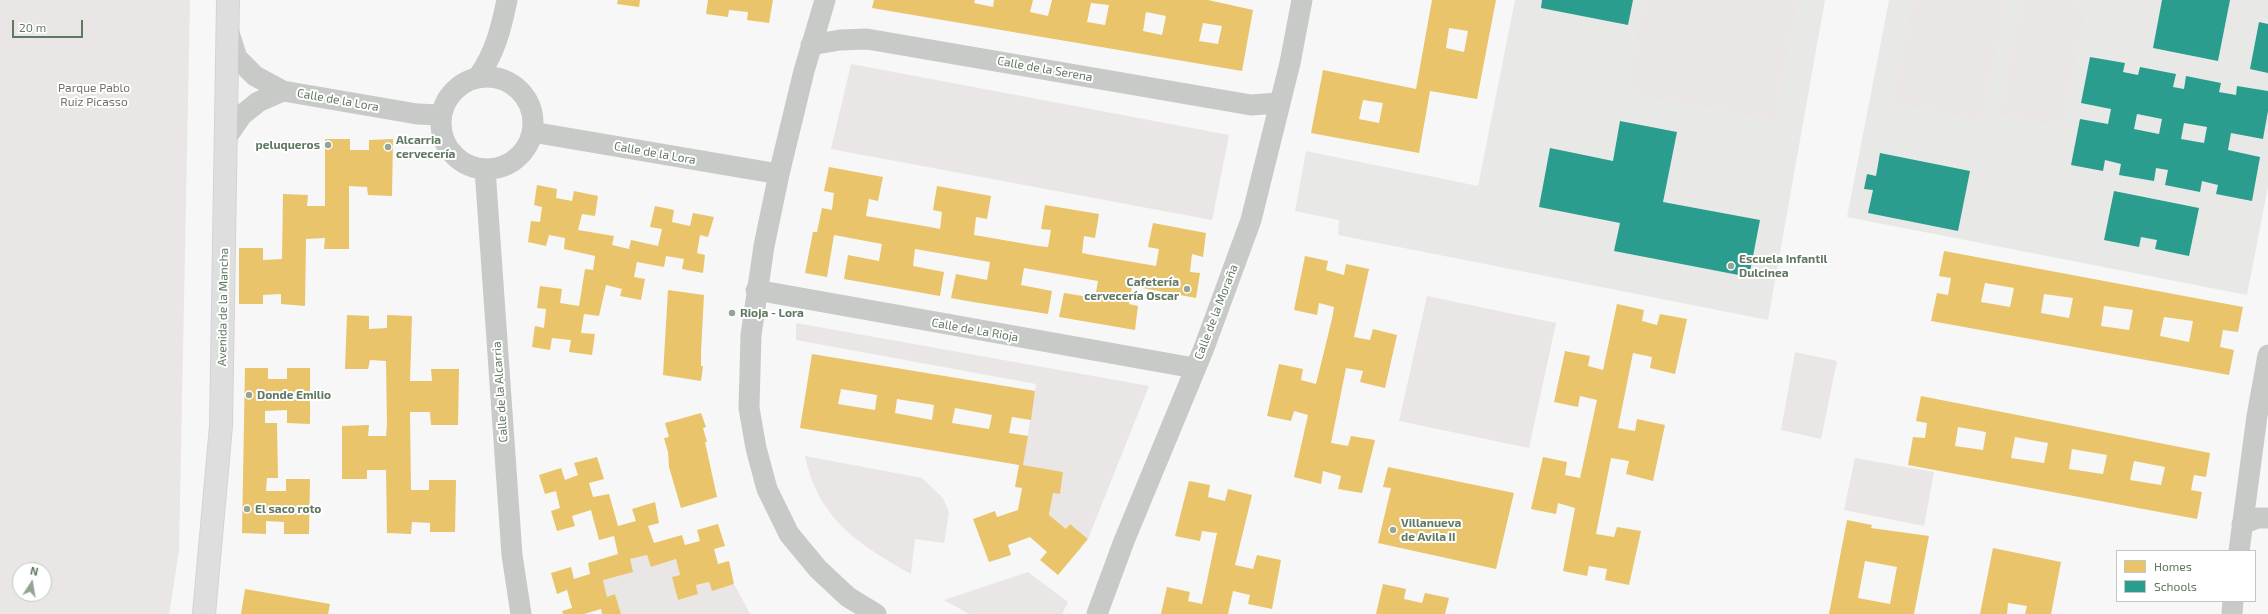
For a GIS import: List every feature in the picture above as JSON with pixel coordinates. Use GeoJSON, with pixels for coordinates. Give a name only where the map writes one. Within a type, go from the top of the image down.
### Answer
{"type":"FeatureCollection","features":[{"type":"Feature","properties":{"kind":"main road","name":"Avenida de la Mancha"},"geometry":{"type":"LineString","coordinates":[[204,614],[221,426],[228,0]]}},
{"type":"Feature","properties":{"kind":"street"},"geometry":{"type":"LineString","coordinates":[[478,77],[495,49],[501,32],[507,0]]}},
{"type":"Feature","properties":{"kind":"street"},"geometry":{"type":"LineString","coordinates":[[825,0],[811,45],[779,174],[756,290],[751,335],[750,408],[756,448],[767,489],[789,534],[818,569],[848,597],[876,614]]}},
{"type":"Feature","properties":{"kind":"street","name":"Calle de la Moraña"},"geometry":{"type":"LineString","coordinates":[[1097,614],[1194,368],[1204,348],[1251,220],[1302,0]]}},
{"type":"Feature","properties":{"kind":"street","name":"Calle de la Lora"},"geometry":{"type":"LineString","coordinates":[[228,28],[237,58],[255,76],[283,91],[417,114],[441,115]]}},
{"type":"Feature","properties":{"kind":"street","name":"Calle de la Serena"},"geometry":{"type":"LineString","coordinates":[[811,45],[840,40],[867,39],[1251,105],[1279,103]]}},
{"type":"Feature","properties":{"kind":"street"},"geometry":{"type":"LineString","coordinates":[[478,77],[492,77],[505,80],[517,88],[527,98],[532,112],[532,132],[527,146],[518,157],[499,168],[485,169],[464,163],[449,149],[441,129],[441,115],[445,102],[453,90],[465,82],[478,77]]}},
{"type":"Feature","properties":{"kind":"street","name":"Calle de la Lora"},"geometry":{"type":"LineString","coordinates":[[226,138],[242,114],[258,102],[283,91]]}},
{"type":"Feature","properties":{"kind":"street","name":"Calle de la Lora"},"geometry":{"type":"LineString","coordinates":[[532,132],[779,174]]}},
{"type":"Feature","properties":{"kind":"street","name":"Calle de la Alcarria"},"geometry":{"type":"LineString","coordinates":[[485,169],[512,555],[521,614]]}},
{"type":"Feature","properties":{"kind":"street","name":"Calle de La Rioja"},"geometry":{"type":"LineString","coordinates":[[756,290],[1194,368]]}},
{"type":"Feature","properties":{"kind":"street"},"geometry":{"type":"LineString","coordinates":[[2239,550],[2257,416],[2268,355]]}},
{"type":"Feature","properties":{"kind":"street"},"geometry":{"type":"LineString","coordinates":[[2242,524],[2258,518],[2268,518]]}},
{"type":"Feature","properties":{"kind":"street"},"geometry":{"type":"LineString","coordinates":[[2232,614],[2233,602]]}},
{"type":"Feature","properties":{"kind":"shaded area"},"geometry":{"type":"Polygon","coordinates":[[[1515,0],[1825,0],[1768,320],[1338,235],[1339,220],[1295,211],[1306,151],[1478,186],[1515,0]]]}},
{"type":"Feature","properties":{"kind":"shaded area"},"geometry":{"type":"Polygon","coordinates":[[[1889,0],[2268,0],[2268,187],[2247,295],[1847,217],[1889,0]]]}},
{"type":"Feature","properties":{"kind":"green space","name":"Parque Pablo Ruiz Picasso"},"geometry":{"type":"Polygon","coordinates":[[[0,0],[190,0],[179,551],[169,614],[0,614],[0,0]]]}},
{"type":"Feature","properties":{"kind":"green space"},"geometry":{"type":"Polygon","coordinates":[[[1643,0],[1798,0],[1775,121],[1626,93],[1643,0]]]}},
{"type":"Feature","properties":{"kind":"green space"},"geometry":{"type":"Polygon","coordinates":[[[1913,0],[2007,0],[1982,122],[1891,103],[1913,0]]]}},
{"type":"Feature","properties":{"kind":"green space"},"geometry":{"type":"Polygon","coordinates":[[[2020,0],[2070,0],[2087,3],[2063,128],[1997,115],[2020,0]]]}},
{"type":"Feature","properties":{"kind":"green space"},"geometry":{"type":"Polygon","coordinates":[[[851,64],[1229,135],[1212,220],[831,149],[851,64]]]}},
{"type":"Feature","properties":{"kind":"green space"},"geometry":{"type":"Polygon","coordinates":[[[1427,296],[1556,323],[1529,448],[1399,421],[1427,296]]]}},
{"type":"Feature","properties":{"kind":"green space"},"geometry":{"type":"Polygon","coordinates":[[[796,323],[1149,386],[1088,539],[1070,524],[1066,529],[1049,515],[1053,493],[1060,494],[1063,472],[1023,465],[1036,384],[796,340],[796,323]]]}},
{"type":"Feature","properties":{"kind":"green space"},"geometry":{"type":"Polygon","coordinates":[[[1795,352],[1837,361],[1821,439],[1781,430],[1795,352]]]}},
{"type":"Feature","properties":{"kind":"green space"},"geometry":{"type":"Polygon","coordinates":[[[805,456],[922,478],[943,498],[949,512],[944,543],[915,539],[911,574],[874,552],[843,527],[830,513],[811,478],[805,456]]]}},
{"type":"Feature","properties":{"kind":"green space"},"geometry":{"type":"Polygon","coordinates":[[[1855,458],[1934,472],[1924,526],[1844,510],[1855,458]]]}},
{"type":"Feature","properties":{"kind":"green space"},"geometry":{"type":"Polygon","coordinates":[[[647,555],[651,567],[676,559],[680,575],[672,577],[678,600],[698,594],[696,585],[709,582],[712,590],[734,584],[750,614],[621,614],[615,594],[607,597],[603,580],[630,559],[647,555]]]}},
{"type":"Feature","properties":{"kind":"green space"},"geometry":{"type":"Polygon","coordinates":[[[1028,572],[1068,602],[1062,614],[969,614],[944,600],[1028,572]]]}},
{"type":"Feature","properties":{"kind":"building: Homes"},"geometry":{"type":"Polygon","coordinates":[[[618,0],[640,0],[639,7],[617,4],[618,0]]]}},
{"type":"Feature","properties":{"kind":"building: Homes"},"geometry":{"type":"Polygon","coordinates":[[[708,0],[773,0],[769,23],[747,20],[748,12],[729,10],[728,17],[706,14],[708,0]]]}},
{"type":"Feature","properties":{"kind":"building: Homes"},"geometry":{"type":"Polygon","coordinates":[[[874,0],[975,0],[974,3],[993,7],[994,0],[1033,0],[1030,12],[1048,16],[1052,0],[1208,0],[1253,10],[1242,71],[872,8],[874,0]],[[1091,3],[1087,22],[1105,25],[1109,5],[1091,3]],[[1146,12],[1143,31],[1162,35],[1166,16],[1146,12]],[[1203,23],[1199,41],[1218,44],[1222,26],[1203,23]]]}},
{"type":"Feature","properties":{"kind":"building: Homes"},"geometry":{"type":"Polygon","coordinates":[[[1432,0],[1496,0],[1477,99],[1430,91],[1419,153],[1311,133],[1323,70],[1416,89],[1432,0]],[[1449,28],[1446,48],[1464,52],[1468,31],[1449,28]],[[1363,100],[1359,119],[1379,123],[1383,103],[1363,100]]]}},
{"type":"Feature","properties":{"kind":"building: Homes"},"geometry":{"type":"Polygon","coordinates":[[[325,139],[350,139],[350,150],[369,150],[369,140],[393,139],[392,196],[368,195],[367,187],[349,186],[349,249],[324,249],[325,238],[306,239],[305,306],[281,304],[281,294],[263,295],[263,304],[239,304],[239,248],[263,248],[263,260],[282,259],[283,194],[308,195],[307,206],[325,206],[325,139]]]}},
{"type":"Feature","properties":{"kind":"building: Homes"},"geometry":{"type":"Polygon","coordinates":[[[829,167],[883,177],[878,201],[869,199],[866,216],[940,229],[942,212],[933,210],[937,186],[991,196],[987,219],[976,217],[974,235],[1048,247],[1051,230],[1041,229],[1045,205],[1099,214],[1095,238],[1084,236],[1082,253],[1156,266],[1159,249],[1148,247],[1153,223],[1206,233],[1203,257],[1192,254],[1190,272],[1200,273],[1196,298],[1132,286],[1129,304],[1138,306],[1135,330],[1059,317],[1064,293],[1095,298],[1098,281],[1024,268],[1021,285],[1052,291],[1048,314],[973,302],[951,298],[956,274],[987,280],[990,262],[915,249],[913,266],[944,272],[940,296],[844,279],[848,255],[879,261],[882,244],[834,235],[827,277],[805,273],[813,232],[817,232],[822,208],[832,210],[834,193],[824,191],[829,167]]]}},
{"type":"Feature","properties":{"kind":"building: Homes"},"geometry":{"type":"Polygon","coordinates":[[[537,185],[557,189],[556,198],[572,201],[574,191],[598,196],[595,216],[582,214],[578,230],[614,236],[612,245],[629,249],[631,240],[658,246],[662,229],[650,227],[655,206],[674,210],[672,222],[690,226],[693,213],[714,217],[708,237],[700,235],[697,253],[705,255],[703,273],[682,269],[684,259],[666,256],[664,267],[637,262],[634,277],[645,279],[641,300],[620,296],[622,289],[606,285],[599,316],[584,314],[581,333],[595,334],[592,355],[569,352],[571,340],[552,338],[550,350],[532,347],[535,326],[544,328],[546,309],[537,308],[540,286],[562,289],[560,303],[579,306],[585,269],[593,270],[595,256],[564,249],[565,238],[549,235],[546,246],[528,242],[531,221],[540,222],[542,207],[534,205],[537,185]]]}},
{"type":"Feature","properties":{"kind":"building: Homes"},"geometry":{"type":"Polygon","coordinates":[[[1944,251],[2243,307],[2238,332],[2223,330],[2220,347],[2234,350],[2229,375],[1931,321],[1937,293],[1948,295],[1951,278],[1939,276],[1944,251]],[[1985,283],[1981,302],[2010,307],[2014,288],[1985,283]],[[2044,294],[2041,313],[2069,318],[2073,298],[2044,294]],[[2104,306],[2101,326],[2129,330],[2133,310],[2104,306]],[[2164,317],[2160,336],[2189,342],[2193,321],[2164,317]]]}},
{"type":"Feature","properties":{"kind":"building: Homes"},"geometry":{"type":"Polygon","coordinates":[[[1305,256],[1328,261],[1326,270],[1344,275],[1346,264],[1369,269],[1354,337],[1370,340],[1373,329],[1397,335],[1385,388],[1360,382],[1363,371],[1346,368],[1331,443],[1348,446],[1351,436],[1375,440],[1362,493],[1338,489],[1341,476],[1323,471],[1321,484],[1294,477],[1308,415],[1294,411],[1291,421],[1267,416],[1279,364],[1303,369],[1301,380],[1316,384],[1332,319],[1334,307],[1319,303],[1317,315],[1294,310],[1305,256]]]}},
{"type":"Feature","properties":{"kind":"building: Homes"},"geometry":{"type":"Polygon","coordinates":[[[668,290],[704,295],[701,352],[701,366],[703,366],[701,381],[663,375],[668,290]]]}},
{"type":"Feature","properties":{"kind":"building: Homes"},"geometry":{"type":"Polygon","coordinates":[[[1617,304],[1644,310],[1642,321],[1657,325],[1660,314],[1687,319],[1675,374],[1650,368],[1652,357],[1633,353],[1618,428],[1635,431],[1637,419],[1665,425],[1653,481],[1626,474],[1629,461],[1611,458],[1596,534],[1614,537],[1617,527],[1641,531],[1629,585],[1605,580],[1607,569],[1589,566],[1587,576],[1563,571],[1575,508],[1558,503],[1556,514],[1531,509],[1543,457],[1567,462],[1565,475],[1580,478],[1597,400],[1580,396],[1578,407],[1554,402],[1565,351],[1590,356],[1588,366],[1603,370],[1617,304]]]}},
{"type":"Feature","properties":{"kind":"building: Homes"},"geometry":{"type":"Polygon","coordinates":[[[347,315],[369,316],[369,329],[387,328],[387,315],[412,316],[410,381],[432,381],[431,369],[459,369],[458,425],[431,425],[430,412],[410,412],[411,490],[429,490],[429,480],[456,480],[455,532],[430,532],[430,523],[412,522],[411,534],[387,533],[386,470],[367,470],[367,479],[342,479],[342,426],[369,425],[368,436],[386,436],[387,425],[386,361],[370,360],[368,369],[345,369],[347,315]]]}},
{"type":"Feature","properties":{"kind":"building: Homes"},"geometry":{"type":"Polygon","coordinates":[[[812,354],[1035,391],[1031,420],[1012,417],[1009,433],[1028,436],[1023,465],[1063,472],[1060,494],[1053,493],[1049,515],[1066,529],[1070,524],[1088,539],[1058,575],[1040,560],[1047,552],[1030,537],[1008,545],[1011,555],[989,562],[973,519],[995,511],[997,517],[1018,510],[1022,488],[1015,487],[1019,465],[800,428],[812,354]],[[841,389],[838,404],[875,410],[877,395],[841,389]],[[897,399],[895,413],[932,420],[934,405],[897,399]],[[955,408],[952,423],[989,429],[992,415],[955,408]]]}},
{"type":"Feature","properties":{"kind":"building: Homes"},"geometry":{"type":"Polygon","coordinates":[[[245,368],[268,368],[268,379],[287,379],[287,368],[310,368],[310,424],[287,423],[287,410],[265,411],[265,423],[277,423],[278,478],[267,478],[266,491],[286,491],[286,479],[310,479],[309,534],[284,534],[284,522],[266,521],[266,534],[242,533],[245,368]]]}},
{"type":"Feature","properties":{"kind":"building: Homes"},"geometry":{"type":"Polygon","coordinates":[[[1921,396],[2210,453],[2206,477],[2194,475],[2191,490],[2202,492],[2197,519],[1908,465],[1913,437],[1925,438],[1927,423],[1916,421],[1921,396]],[[1958,427],[1955,446],[1983,450],[1986,432],[1958,427]],[[2015,437],[2011,458],[2044,463],[2048,443],[2015,437]],[[2072,449],[2069,469],[2103,474],[2107,455],[2072,449]],[[2134,461],[2130,480],[2161,485],[2165,467],[2134,461]]]}},
{"type":"Feature","properties":{"kind":"building: Homes"},"geometry":{"type":"Polygon","coordinates":[[[701,413],[706,427],[703,428],[707,442],[705,442],[717,497],[681,508],[669,467],[668,452],[664,438],[669,437],[665,423],[701,413]]]}},
{"type":"Feature","properties":{"kind":"building: Homes"},"geometry":{"type":"Polygon","coordinates":[[[597,457],[604,479],[589,483],[593,497],[609,494],[618,526],[636,521],[632,509],[655,502],[659,523],[648,526],[654,543],[682,535],[685,545],[700,541],[697,530],[718,524],[725,546],[714,549],[718,564],[729,561],[734,584],[712,591],[709,582],[696,585],[698,594],[678,600],[672,577],[680,575],[676,559],[651,567],[647,555],[630,559],[633,572],[603,580],[607,597],[615,594],[621,614],[602,614],[601,609],[584,614],[563,614],[562,611],[572,608],[567,590],[557,594],[551,573],[571,567],[574,579],[590,574],[588,563],[618,554],[614,536],[599,540],[591,510],[572,516],[575,526],[557,531],[551,511],[560,508],[556,491],[545,494],[539,475],[561,468],[565,480],[578,475],[574,463],[597,457]]]}},
{"type":"Feature","properties":{"kind":"building: Homes"},"geometry":{"type":"Polygon","coordinates":[[[1388,467],[1514,493],[1496,569],[1378,543],[1391,488],[1383,487],[1388,467]]]}},
{"type":"Feature","properties":{"kind":"building: Homes"},"geometry":{"type":"Polygon","coordinates":[[[1189,481],[1210,485],[1208,497],[1225,501],[1228,489],[1252,495],[1235,565],[1253,569],[1257,555],[1281,560],[1272,609],[1248,604],[1250,595],[1233,591],[1228,614],[1161,614],[1167,587],[1190,592],[1188,601],[1202,604],[1204,595],[1217,533],[1202,531],[1200,541],[1175,536],[1189,481]]]}},
{"type":"Feature","properties":{"kind":"building: Homes"},"geometry":{"type":"Polygon","coordinates":[[[1847,520],[1872,525],[1871,528],[1929,536],[1914,614],[1829,614],[1847,520]],[[1865,561],[1858,598],[1890,604],[1897,567],[1865,561]]]}},
{"type":"Feature","properties":{"kind":"building: Homes"},"geometry":{"type":"Polygon","coordinates":[[[1993,548],[2061,562],[2051,614],[2025,614],[2027,606],[2008,603],[2007,614],[1980,614],[1993,548]]]}},
{"type":"Feature","properties":{"kind":"building: Homes"},"geometry":{"type":"Polygon","coordinates":[[[1383,584],[1406,589],[1404,599],[1422,603],[1425,593],[1449,598],[1445,614],[1376,614],[1383,584]]]}},
{"type":"Feature","properties":{"kind":"building: Homes"},"geometry":{"type":"Polygon","coordinates":[[[245,589],[330,604],[328,614],[241,614],[245,589]]]}},
{"type":"Feature","properties":{"kind":"building: Schools"},"geometry":{"type":"Polygon","coordinates":[[[1542,0],[1633,0],[1628,25],[1541,8],[1542,0]]]}},
{"type":"Feature","properties":{"kind":"building: Schools"},"geometry":{"type":"Polygon","coordinates":[[[2162,0],[2230,0],[2218,61],[2153,48],[2162,0]]]}},
{"type":"Feature","properties":{"kind":"building: Schools"},"geometry":{"type":"Polygon","coordinates":[[[2259,22],[2268,24],[2268,73],[2250,69],[2259,22]]]}},
{"type":"Feature","properties":{"kind":"building: Schools"},"geometry":{"type":"Polygon","coordinates":[[[2090,57],[2125,63],[2123,72],[2138,75],[2140,67],[2176,74],[2173,87],[2184,89],[2186,76],[2221,83],[2219,92],[2236,95],[2237,86],[2268,91],[2268,111],[2263,139],[2231,133],[2228,150],[2260,157],[2252,201],[2216,194],[2218,185],[2202,181],[2200,192],[2165,185],[2168,170],[2156,168],[2154,181],[2119,175],[2121,164],[2105,160],[2103,171],[2071,165],[2080,119],[2108,124],[2111,109],[2081,103],[2090,57]],[[2137,114],[2134,129],[2159,134],[2162,119],[2137,114]],[[2184,123],[2181,139],[2204,143],[2207,127],[2184,123]]]}},
{"type":"Feature","properties":{"kind":"building: Schools"},"geometry":{"type":"Polygon","coordinates":[[[1620,121],[1677,132],[1663,202],[1760,220],[1749,277],[1614,251],[1620,223],[1539,207],[1550,148],[1613,161],[1620,121]]]}},
{"type":"Feature","properties":{"kind":"building: Schools"},"geometry":{"type":"Polygon","coordinates":[[[1880,153],[1970,171],[1958,231],[1868,213],[1873,190],[1864,189],[1867,174],[1876,176],[1880,153]]]}},
{"type":"Feature","properties":{"kind":"building: Schools"},"geometry":{"type":"Polygon","coordinates":[[[2114,191],[2199,208],[2189,256],[2155,249],[2157,240],[2141,237],[2139,247],[2104,240],[2114,191]]]}},
{"type":"Feature","properties":{"kind":"place","name":"peluqueros"},"geometry":{"type":"Point","coordinates":[328,145]}},
{"type":"Feature","properties":{"kind":"place","name":"Alcarria cervecería"},"geometry":{"type":"Point","coordinates":[388,147]}},
{"type":"Feature","properties":{"kind":"place","name":"Escuela Infantil Dulcinea"},"geometry":{"type":"Point","coordinates":[1731,266]}},
{"type":"Feature","properties":{"kind":"place","name":"Cafetería cervecería Oscar"},"geometry":{"type":"Point","coordinates":[1187,289]}},
{"type":"Feature","properties":{"kind":"place","name":"Rioja - Lora"},"geometry":{"type":"Point","coordinates":[732,313]}},
{"type":"Feature","properties":{"kind":"place","name":"Donde Emilio"},"geometry":{"type":"Point","coordinates":[249,395]}},
{"type":"Feature","properties":{"kind":"place","name":"El saco roto"},"geometry":{"type":"Point","coordinates":[247,509]}},
{"type":"Feature","properties":{"kind":"place","name":"Villanueva de Avila II"},"geometry":{"type":"Point","coordinates":[1393,530]}}]}
